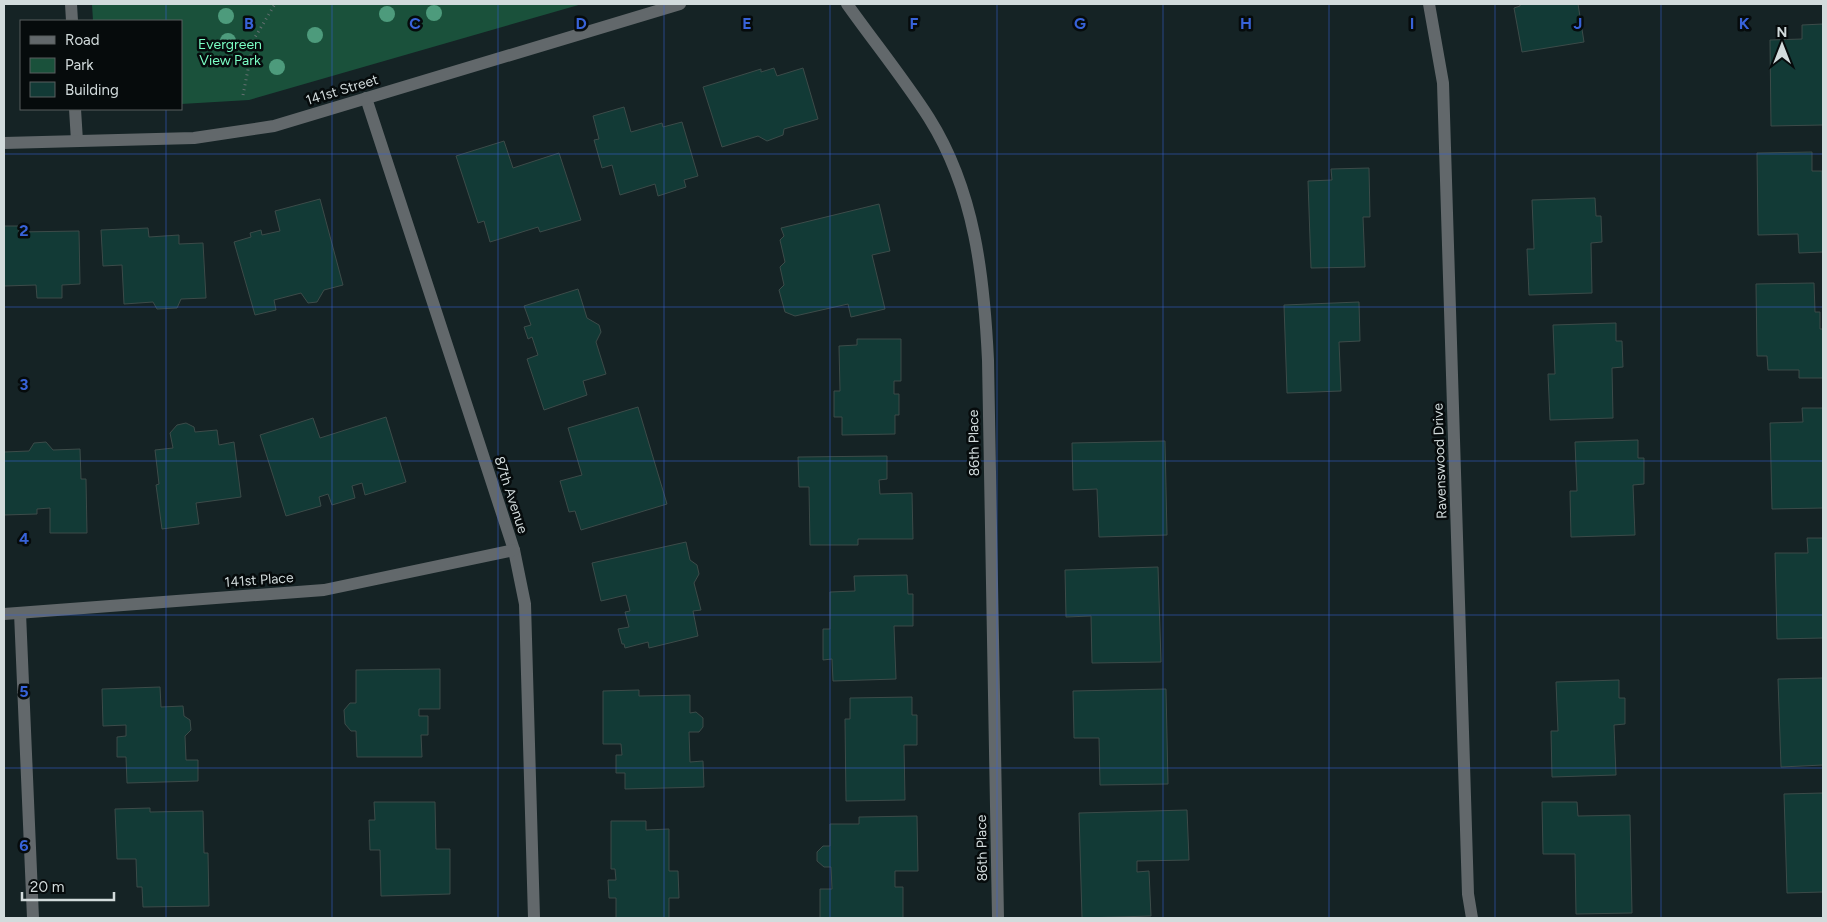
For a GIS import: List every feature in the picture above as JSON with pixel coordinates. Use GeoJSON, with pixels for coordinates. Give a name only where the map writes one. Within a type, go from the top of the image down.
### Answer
{"type":"FeatureCollection","features":[{"type":"Feature","properties":{"kind":"street"},"geometry":{"type":"LineString","coordinates":[[71,4],[72,20]]}},
{"type":"Feature","properties":{"kind":"street","name":"141st Street"},"geometry":{"type":"LineString","coordinates":[[4,143],[194,138],[274,126],[680,4]]}},
{"type":"Feature","properties":{"kind":"street","name":"86th Place"},"geometry":{"type":"LineString","coordinates":[[847,4],[930,120],[950,159],[963,194],[980,259],[985,291],[988,360],[998,918]]}},
{"type":"Feature","properties":{"kind":"street","name":"Ravenswood Drive"},"geometry":{"type":"LineString","coordinates":[[1429,4],[1443,84],[1468,894],[1472,918]]}},
{"type":"Feature","properties":{"kind":"street","name":"87th Avenue"},"geometry":{"type":"LineString","coordinates":[[366,98],[514,550],[526,604],[534,918]]}},
{"type":"Feature","properties":{"kind":"street"},"geometry":{"type":"LineString","coordinates":[[75,110],[77,141]]}},
{"type":"Feature","properties":{"kind":"street","name":"141st Place"},"geometry":{"type":"LineString","coordinates":[[4,614],[324,590],[514,550]]}},
{"type":"Feature","properties":{"kind":"street"},"geometry":{"type":"LineString","coordinates":[[20,614],[33,918]]}},
{"type":"Feature","properties":{"kind":"path"},"geometry":{"type":"LineString","coordinates":[[243,95],[254,38],[275,4]]}},
{"type":"Feature","properties":{"kind":"green space","name":"Evergreen View Park"},"geometry":{"type":"Polygon","coordinates":[[[92,4],[582,4],[249,100],[182,104],[182,20],[93,20],[92,4]]]}},
{"type":"Feature","properties":{"kind":"building"},"geometry":{"type":"Polygon","coordinates":[[[1520,4],[1578,4],[1584,42],[1522,52],[1514,8],[1520,6],[1520,4]]]}},
{"type":"Feature","properties":{"kind":"building"},"geometry":{"type":"Polygon","coordinates":[[[1823,24],[1823,125],[1771,126],[1770,40],[1802,39],[1802,25],[1823,24]]]}},
{"type":"Feature","properties":{"kind":"building"},"geometry":{"type":"Polygon","coordinates":[[[774,68],[777,76],[803,68],[818,119],[784,129],[783,135],[767,141],[758,136],[722,147],[703,87],[761,69],[761,72],[774,68]]]}},
{"type":"Feature","properties":{"kind":"building"},"geometry":{"type":"Polygon","coordinates":[[[624,107],[631,132],[662,123],[663,127],[682,122],[698,176],[684,180],[686,187],[658,196],[655,184],[620,195],[612,165],[602,168],[594,140],[599,139],[593,116],[624,107]]]}},
{"type":"Feature","properties":{"kind":"building"},"geometry":{"type":"Polygon","coordinates":[[[504,141],[513,168],[559,153],[581,220],[540,232],[538,227],[490,242],[484,221],[478,223],[456,156],[504,141]]]}},
{"type":"Feature","properties":{"kind":"building"},"geometry":{"type":"Polygon","coordinates":[[[1812,152],[1812,171],[1822,171],[1823,252],[1799,253],[1798,234],[1758,235],[1757,153],[1812,152]]]}},
{"type":"Feature","properties":{"kind":"building"},"geometry":{"type":"Polygon","coordinates":[[[1369,168],[1370,217],[1363,217],[1365,267],[1311,268],[1308,181],[1332,180],[1331,169],[1369,168]]]}},
{"type":"Feature","properties":{"kind":"building"},"geometry":{"type":"Polygon","coordinates":[[[1595,198],[1596,216],[1601,216],[1602,242],[1591,243],[1592,293],[1529,295],[1527,249],[1534,249],[1532,200],[1595,198]]]}},
{"type":"Feature","properties":{"kind":"building"},"geometry":{"type":"Polygon","coordinates":[[[320,199],[343,285],[324,290],[317,302],[308,303],[301,293],[274,300],[276,310],[255,315],[234,242],[251,237],[250,233],[261,230],[262,235],[280,231],[275,211],[320,199]]]}},
{"type":"Feature","properties":{"kind":"building"},"geometry":{"type":"Polygon","coordinates":[[[879,204],[890,251],[872,255],[885,309],[851,317],[848,304],[795,316],[785,312],[779,290],[784,285],[780,267],[785,262],[780,240],[784,236],[781,228],[879,204]]]}},
{"type":"Feature","properties":{"kind":"building"},"geometry":{"type":"Polygon","coordinates":[[[4,226],[18,226],[19,232],[79,231],[80,284],[62,285],[62,298],[37,298],[36,285],[4,286],[4,226]]]}},
{"type":"Feature","properties":{"kind":"building"},"geometry":{"type":"Polygon","coordinates":[[[148,228],[149,237],[179,235],[179,244],[203,243],[206,298],[181,299],[177,308],[157,309],[153,302],[124,304],[122,265],[103,266],[101,230],[148,228]]]}},
{"type":"Feature","properties":{"kind":"building"},"geometry":{"type":"Polygon","coordinates":[[[1814,283],[1815,312],[1820,312],[1820,329],[1823,329],[1823,378],[1799,378],[1799,370],[1768,370],[1767,356],[1757,356],[1756,284],[1814,283]]]}},
{"type":"Feature","properties":{"kind":"building"},"geometry":{"type":"Polygon","coordinates":[[[578,289],[587,318],[599,325],[601,332],[596,342],[606,374],[583,381],[587,395],[544,410],[527,359],[538,355],[532,337],[528,339],[524,327],[531,325],[524,306],[578,289]]]}},
{"type":"Feature","properties":{"kind":"building"},"geometry":{"type":"Polygon","coordinates":[[[1359,302],[1360,341],[1339,342],[1341,391],[1287,393],[1284,305],[1359,302]]]}},
{"type":"Feature","properties":{"kind":"building"},"geometry":{"type":"Polygon","coordinates":[[[1616,323],[1616,341],[1622,341],[1623,367],[1612,368],[1613,418],[1550,420],[1548,374],[1555,374],[1553,325],[1616,323]]]}},
{"type":"Feature","properties":{"kind":"building"},"geometry":{"type":"Polygon","coordinates":[[[857,339],[901,339],[901,381],[894,381],[894,394],[899,394],[899,415],[895,415],[895,434],[842,435],[842,417],[834,417],[834,391],[840,391],[839,346],[857,345],[857,339]]]}},
{"type":"Feature","properties":{"kind":"building"},"geometry":{"type":"Polygon","coordinates":[[[638,407],[667,504],[581,530],[575,511],[569,512],[560,481],[582,475],[568,428],[638,407]]]}},
{"type":"Feature","properties":{"kind":"building"},"geometry":{"type":"Polygon","coordinates":[[[1802,408],[1823,408],[1823,508],[1772,509],[1770,423],[1803,422],[1802,408]]]}},
{"type":"Feature","properties":{"kind":"building"},"geometry":{"type":"Polygon","coordinates":[[[386,417],[406,482],[365,495],[362,483],[352,486],[355,498],[332,505],[328,494],[319,497],[321,506],[286,516],[260,435],[313,418],[320,438],[386,417]]]}},
{"type":"Feature","properties":{"kind":"building"},"geometry":{"type":"Polygon","coordinates":[[[186,423],[194,427],[195,432],[217,430],[219,445],[234,442],[241,497],[196,503],[199,524],[162,529],[156,485],[159,484],[155,450],[173,448],[170,433],[177,425],[186,423]]]}},
{"type":"Feature","properties":{"kind":"building"},"geometry":{"type":"Polygon","coordinates":[[[1638,440],[1638,458],[1644,458],[1644,484],[1633,485],[1635,535],[1571,537],[1570,491],[1577,491],[1575,442],[1638,440]]]}},
{"type":"Feature","properties":{"kind":"building"},"geometry":{"type":"Polygon","coordinates":[[[1165,441],[1167,535],[1099,537],[1097,489],[1073,490],[1072,443],[1165,441]]]}},
{"type":"Feature","properties":{"kind":"building"},"geometry":{"type":"Polygon","coordinates":[[[46,442],[53,450],[80,449],[81,479],[86,479],[87,533],[50,533],[50,508],[37,509],[37,514],[4,515],[4,452],[29,451],[34,443],[46,442]]]}},
{"type":"Feature","properties":{"kind":"building"},"geometry":{"type":"Polygon","coordinates":[[[887,456],[887,479],[879,480],[880,494],[912,493],[913,539],[858,539],[858,545],[810,545],[809,487],[799,487],[798,457],[887,456]]]}},
{"type":"Feature","properties":{"kind":"building"},"geometry":{"type":"Polygon","coordinates":[[[1807,538],[1823,538],[1823,638],[1777,639],[1775,553],[1808,553],[1807,538]]]}},
{"type":"Feature","properties":{"kind":"building"},"geometry":{"type":"Polygon","coordinates":[[[686,542],[690,560],[697,565],[699,574],[694,583],[701,610],[693,611],[698,636],[649,648],[648,642],[625,648],[618,629],[629,627],[625,612],[630,611],[626,595],[601,601],[592,563],[686,542]]]}},
{"type":"Feature","properties":{"kind":"building"},"geometry":{"type":"Polygon","coordinates":[[[1158,567],[1161,662],[1092,663],[1091,616],[1066,617],[1065,570],[1158,567]]]}},
{"type":"Feature","properties":{"kind":"building"},"geometry":{"type":"Polygon","coordinates":[[[907,575],[908,594],[913,594],[913,626],[894,626],[896,679],[833,681],[832,659],[823,660],[823,629],[830,629],[830,592],[855,591],[854,576],[907,575]]]}},
{"type":"Feature","properties":{"kind":"building"},"geometry":{"type":"Polygon","coordinates":[[[440,669],[440,709],[419,709],[419,716],[428,716],[428,735],[421,735],[422,757],[357,757],[356,731],[351,731],[345,724],[344,710],[350,703],[356,703],[356,670],[440,669]]]}},
{"type":"Feature","properties":{"kind":"building"},"geometry":{"type":"Polygon","coordinates":[[[1823,678],[1823,765],[1781,767],[1778,679],[1823,678]]]}},
{"type":"Feature","properties":{"kind":"building"},"geometry":{"type":"Polygon","coordinates":[[[1619,680],[1619,698],[1625,698],[1625,724],[1614,725],[1616,775],[1552,777],[1551,731],[1558,731],[1556,682],[1619,680]]]}},
{"type":"Feature","properties":{"kind":"building"},"geometry":{"type":"Polygon","coordinates":[[[160,687],[161,707],[183,706],[184,716],[190,720],[191,730],[185,736],[186,760],[198,760],[198,781],[127,783],[126,757],[117,757],[117,737],[126,736],[126,725],[103,726],[102,689],[160,687]]]}},
{"type":"Feature","properties":{"kind":"building"},"geometry":{"type":"Polygon","coordinates":[[[1166,689],[1168,784],[1100,785],[1099,738],[1074,738],[1073,691],[1166,689]]]}},
{"type":"Feature","properties":{"kind":"building"},"geometry":{"type":"Polygon","coordinates":[[[639,690],[639,696],[690,695],[690,713],[696,712],[703,718],[703,727],[699,732],[689,732],[690,762],[703,761],[704,787],[625,789],[625,773],[616,773],[616,755],[622,755],[621,744],[603,744],[603,691],[639,690]]]}},
{"type":"Feature","properties":{"kind":"building"},"geometry":{"type":"Polygon","coordinates":[[[912,697],[912,715],[917,715],[917,745],[904,745],[905,800],[846,801],[845,719],[850,719],[850,698],[912,697]]]}},
{"type":"Feature","properties":{"kind":"building"},"geometry":{"type":"Polygon","coordinates":[[[1823,793],[1823,892],[1787,893],[1784,794],[1823,793]]]}},
{"type":"Feature","properties":{"kind":"building"},"geometry":{"type":"Polygon","coordinates":[[[374,802],[435,802],[436,849],[450,849],[450,894],[381,896],[380,850],[370,850],[369,820],[375,820],[374,802]]]}},
{"type":"Feature","properties":{"kind":"building"},"geometry":{"type":"Polygon","coordinates":[[[1542,802],[1577,802],[1578,816],[1630,815],[1632,913],[1576,914],[1575,854],[1543,854],[1542,802]]]}},
{"type":"Feature","properties":{"kind":"building"},"geometry":{"type":"Polygon","coordinates":[[[150,808],[150,812],[203,811],[204,853],[208,853],[209,906],[143,907],[142,887],[137,887],[136,859],[117,859],[115,809],[150,808]]]}},
{"type":"Feature","properties":{"kind":"building"},"geometry":{"type":"Polygon","coordinates":[[[1187,810],[1189,860],[1137,861],[1137,872],[1149,871],[1151,916],[1082,918],[1079,813],[1187,810]]]}},
{"type":"Feature","properties":{"kind":"building"},"geometry":{"type":"Polygon","coordinates":[[[917,816],[918,871],[895,871],[895,887],[903,887],[903,918],[820,918],[820,889],[832,889],[831,867],[824,867],[817,861],[817,852],[823,846],[830,846],[830,824],[859,824],[859,817],[917,816]]]}},
{"type":"Feature","properties":{"kind":"building"},"geometry":{"type":"Polygon","coordinates":[[[611,821],[646,821],[646,830],[669,829],[669,871],[678,871],[679,898],[669,898],[669,918],[616,918],[616,898],[609,898],[608,880],[616,880],[615,869],[611,869],[611,821]]]}}]}
